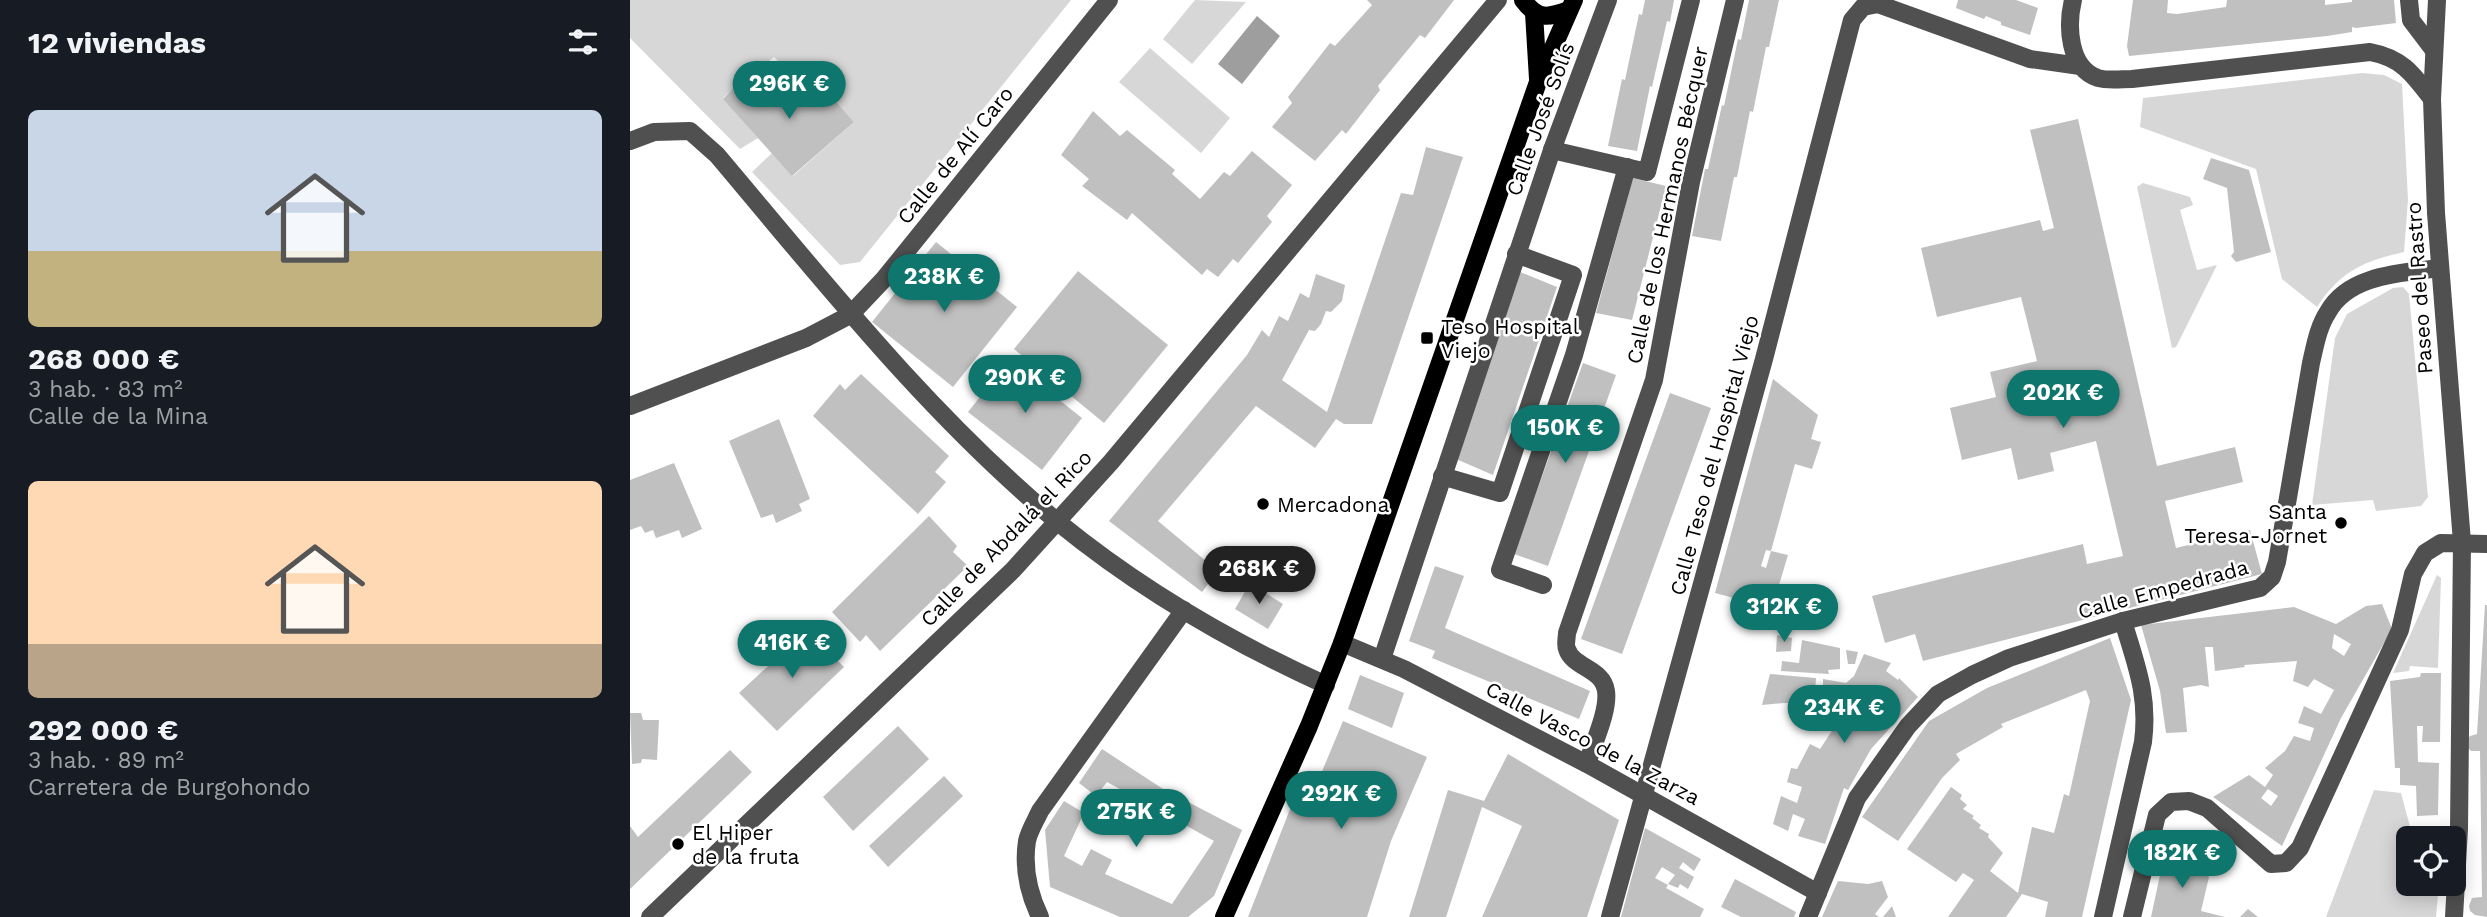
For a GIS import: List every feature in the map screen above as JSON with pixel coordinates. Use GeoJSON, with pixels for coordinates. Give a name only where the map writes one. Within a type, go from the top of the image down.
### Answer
{"type":"FeatureCollection","features":[{"type":"Feature","properties":{"kind":"main road"},"geometry":{"type":"LineString","coordinates":[[1528,6],[1549,17],[1572,5]]}},
{"type":"Feature","properties":{"kind":"main road"},"geometry":{"type":"LineString","coordinates":[[1223,915],[1326,685],[1538,82],[1572,5]]}},
{"type":"Feature","properties":{"kind":"main road"},"geometry":{"type":"LineString","coordinates":[[1528,6],[1538,82]]}},
{"type":"Feature","properties":{"kind":"street","name":"Calle de Alí Caro"},"geometry":{"type":"LineString","coordinates":[[630,406],[806,338],[850,315],[884,279],[1110,0]]}},
{"type":"Feature","properties":{"kind":"street","name":"Calle de Abdalá el Rico"},"geometry":{"type":"LineString","coordinates":[[650,917],[1013,570],[1111,462],[1497,0]]}},
{"type":"Feature","properties":{"kind":"street","name":"Calle José Solís"},"geometry":{"type":"LineString","coordinates":[[1382,659],[1516,254],[1608,0]]}},
{"type":"Feature","properties":{"kind":"street"},"geometry":{"type":"LineString","coordinates":[[1552,150],[1647,172],[1691,0]]}},
{"type":"Feature","properties":{"kind":"street","name":"Calle de los Hermanos Bécquer"},"geometry":{"type":"LineString","coordinates":[[1587,764],[1606,705],[1606,689],[1598,675],[1575,660],[1566,648],[1567,633],[1654,380],[1691,182],[1735,0]]}},
{"type":"Feature","properties":{"kind":"street"},"geometry":{"type":"LineString","coordinates":[[2073,0],[2069,13],[2071,44],[2080,66],[2098,78],[2132,79],[2370,52],[2389,55],[2412,72],[2432,99]]}},
{"type":"Feature","properties":{"kind":"street"},"geometry":{"type":"LineString","coordinates":[[2409,0],[2411,20],[2433,49]]}},
{"type":"Feature","properties":{"kind":"street","name":"Paseo del Rastro"},"geometry":{"type":"LineString","coordinates":[[2437,0],[2432,99],[2440,268],[2462,542],[2459,829],[2454,917]]}},
{"type":"Feature","properties":{"kind":"street","name":"Calle Teso del Hospital Viejo"},"geometry":{"type":"LineString","coordinates":[[1610,917],[1764,359],[1852,20],[1863,7],[1878,4],[2030,59],[2080,66]]}},
{"type":"Feature","properties":{"kind":"street"},"geometry":{"type":"LineString","coordinates":[[630,141],[654,132],[690,131],[717,155],[850,315],[966,438],[1057,521],[1147,589],[1269,660],[1326,685]]}},
{"type":"Feature","properties":{"kind":"street"},"geometry":{"type":"LineString","coordinates":[[1543,585],[1500,570],[1574,355],[1627,167]]}},
{"type":"Feature","properties":{"kind":"street"},"geometry":{"type":"LineString","coordinates":[[1442,476],[1500,493],[1573,275],[1516,254]]}},
{"type":"Feature","properties":{"kind":"street","name":"Calle Empedrada"},"geometry":{"type":"LineString","coordinates":[[1808,917],[1857,798],[1908,726],[1938,694],[2009,659],[2123,621],[2260,588],[2272,577],[2277,562],[2311,363],[2318,334],[2328,310],[2343,294],[2363,283],[2388,275],[2440,268]]}},
{"type":"Feature","properties":{"kind":"street"},"geometry":{"type":"LineString","coordinates":[[2132,917],[2157,815],[2171,802],[2189,801],[2207,808],[2271,864],[2286,863],[2300,848],[2400,630],[2413,574],[2425,553],[2441,543],[2487,544]]}},
{"type":"Feature","properties":{"kind":"street"},"geometry":{"type":"LineString","coordinates":[[1040,917],[1026,871],[1027,839],[1040,811],[1184,610]]}},
{"type":"Feature","properties":{"kind":"street"},"geometry":{"type":"LineString","coordinates":[[2103,917],[2143,741],[2146,715],[2142,686],[2123,621]]}},
{"type":"Feature","properties":{"kind":"street","name":"Calle Vasco de la Zarza"},"geometry":{"type":"LineString","coordinates":[[1342,643],[1382,659],[1587,764],[1818,893]]}},
{"type":"Feature","properties":{"kind":"shaded area"},"geometry":{"type":"Polygon","coordinates":[[[630,0],[1071,0],[860,262],[840,265],[752,172],[772,153],[793,176],[854,122],[813,74],[801,85],[774,57],[723,98],[758,138],[740,149],[630,38],[630,0]]]}},
{"type":"Feature","properties":{"kind":"shaded area"},"geometry":{"type":"Polygon","coordinates":[[[1195,0],[1246,2],[1192,64],[1163,39],[1195,0]]]}},
{"type":"Feature","properties":{"kind":"shaded area"},"geometry":{"type":"Polygon","coordinates":[[[1257,16],[1280,36],[1242,84],[1218,64],[1257,16]]]}},
{"type":"Feature","properties":{"kind":"shaded area"},"geometry":{"type":"Polygon","coordinates":[[[1150,48],[1230,118],[1201,153],[1119,82],[1150,48]]]}},
{"type":"Feature","properties":{"kind":"shaded area"},"geometry":{"type":"Polygon","coordinates":[[[2362,73],[2384,75],[2402,84],[2408,200],[2404,252],[2376,259],[2354,270],[2335,285],[2317,307],[2282,279],[2256,169],[2140,127],[2143,98],[2362,73]]]}},
{"type":"Feature","properties":{"kind":"shaded area"},"geometry":{"type":"Polygon","coordinates":[[[2143,183],[2190,197],[2193,205],[2180,210],[2197,270],[2217,265],[2176,347],[2172,348],[2137,187],[2143,183]]]}},
{"type":"Feature","properties":{"kind":"shaded area"},"geometry":{"type":"Polygon","coordinates":[[[2403,287],[2409,294],[2428,497],[2421,506],[2376,511],[2373,500],[2312,505],[2335,338],[2347,314],[2393,288],[2403,287]]]}},
{"type":"Feature","properties":{"kind":"shaded area"},"geometry":{"type":"Polygon","coordinates":[[[2437,575],[2441,578],[2438,668],[2410,666],[2409,671],[2393,673],[2437,575]]]}},
{"type":"Feature","properties":{"kind":"shaded area"},"geometry":{"type":"Polygon","coordinates":[[[2374,790],[2401,793],[2410,826],[2396,826],[2396,896],[2438,896],[2436,917],[2326,917],[2374,790]]]}},
{"type":"Feature","properties":{"kind":"building"},"geometry":{"type":"Polygon","coordinates":[[[1367,0],[1454,0],[1425,38],[1420,35],[1378,86],[1380,90],[1346,134],[1342,130],[1315,161],[1272,127],[1292,103],[1288,97],[1330,43],[1335,46],[1372,5],[1367,0]]]}},
{"type":"Feature","properties":{"kind":"building"},"geometry":{"type":"Polygon","coordinates":[[[1645,0],[1674,0],[1652,87],[1650,86],[1637,151],[1608,146],[1622,79],[1625,80],[1639,14],[1642,15],[1645,0]]]}},
{"type":"Feature","properties":{"kind":"building"},"geometry":{"type":"Polygon","coordinates":[[[1749,0],[1779,0],[1769,47],[1766,47],[1753,112],[1750,111],[1721,241],[1692,236],[1705,169],[1708,169],[1749,0]]]}},
{"type":"Feature","properties":{"kind":"building"},"geometry":{"type":"Polygon","coordinates":[[[1958,0],[2016,0],[2038,8],[2030,35],[2001,25],[2001,22],[1986,16],[1984,19],[1956,8],[1958,0]]]}},
{"type":"Feature","properties":{"kind":"building"},"geometry":{"type":"Polygon","coordinates":[[[2133,0],[2168,0],[2167,13],[2177,14],[2226,7],[2227,0],[2325,0],[2325,5],[2352,0],[2394,0],[2396,23],[2352,27],[2352,32],[2327,36],[2129,56],[2127,46],[2133,0]]]}},
{"type":"Feature","properties":{"kind":"building"},"geometry":{"type":"Polygon","coordinates":[[[759,76],[780,99],[801,85],[815,103],[828,92],[854,122],[792,176],[723,99],[740,81],[747,88],[759,76]]]}},
{"type":"Feature","properties":{"kind":"building"},"geometry":{"type":"Polygon","coordinates":[[[1093,111],[1120,136],[1127,130],[1175,170],[1172,174],[1200,199],[1224,172],[1230,176],[1252,151],[1292,185],[1267,216],[1272,222],[1238,263],[1233,259],[1218,277],[1207,269],[1202,275],[1132,213],[1127,220],[1082,186],[1089,179],[1061,155],[1093,111]]]}},
{"type":"Feature","properties":{"kind":"building"},"geometry":{"type":"Polygon","coordinates":[[[2078,119],[2157,466],[2235,447],[2243,482],[2165,501],[2176,548],[2250,530],[2262,574],[1923,661],[1915,634],[1885,643],[1872,596],[2083,544],[2087,564],[2123,556],[2096,441],[2050,453],[2054,471],[2018,480],[2011,448],[1962,460],[1950,408],[1996,397],[1990,372],[2037,361],[2021,297],[1937,317],[1921,248],[2040,220],[2043,231],[2054,228],[2030,130],[2078,119]]]}},
{"type":"Feature","properties":{"kind":"building"},"geometry":{"type":"Polygon","coordinates":[[[1426,147],[1463,157],[1372,424],[1344,424],[1336,419],[1315,448],[1256,406],[1158,521],[1218,571],[1202,592],[1109,521],[1247,355],[1262,330],[1269,337],[1279,316],[1288,321],[1300,293],[1309,298],[1316,274],[1345,285],[1342,301],[1331,312],[1326,311],[1315,331],[1309,330],[1282,380],[1327,412],[1401,193],[1413,195],[1426,147]]]}},
{"type":"Feature","properties":{"kind":"building"},"geometry":{"type":"Polygon","coordinates":[[[2211,158],[2249,170],[2271,252],[2236,262],[2231,256],[2234,252],[2227,188],[2203,179],[2211,158]]]}},
{"type":"Feature","properties":{"kind":"building"},"geometry":{"type":"Polygon","coordinates":[[[1633,178],[1666,186],[1632,320],[1596,313],[1633,178]]]}},
{"type":"Feature","properties":{"kind":"building"},"geometry":{"type":"Polygon","coordinates":[[[936,242],[1017,307],[953,387],[872,322],[936,242]]]}},
{"type":"Feature","properties":{"kind":"building"},"geometry":{"type":"Polygon","coordinates":[[[1078,271],[1168,345],[1104,423],[1014,349],[1078,271]]]}},
{"type":"Feature","properties":{"kind":"building"},"geometry":{"type":"Polygon","coordinates":[[[1520,272],[1557,287],[1493,475],[1456,459],[1520,272]]]}},
{"type":"Feature","properties":{"kind":"building"},"geometry":{"type":"Polygon","coordinates":[[[1009,360],[1082,418],[1042,470],[968,412],[1009,360]]]}},
{"type":"Feature","properties":{"kind":"building"},"geometry":{"type":"Polygon","coordinates":[[[1583,363],[1616,375],[1548,566],[1514,554],[1583,363]]]}},
{"type":"Feature","properties":{"kind":"building"},"geometry":{"type":"Polygon","coordinates":[[[861,374],[949,456],[935,472],[946,482],[918,514],[813,416],[840,384],[845,390],[861,374]]]}},
{"type":"Feature","properties":{"kind":"building"},"geometry":{"type":"Polygon","coordinates":[[[1773,379],[1818,415],[1811,439],[1821,442],[1812,469],[1795,464],[1771,551],[1788,555],[1772,608],[1715,593],[1773,379]],[[1766,550],[1761,566],[1766,568],[1771,551],[1766,550]]]}},
{"type":"Feature","properties":{"kind":"building"},"geometry":{"type":"Polygon","coordinates":[[[1670,393],[1711,408],[1622,654],[1581,639],[1670,393]]]}},
{"type":"Feature","properties":{"kind":"building"},"geometry":{"type":"Polygon","coordinates":[[[779,419],[810,499],[799,504],[802,511],[776,523],[773,514],[761,518],[729,441],[779,419]]]}},
{"type":"Feature","properties":{"kind":"building"},"geometry":{"type":"Polygon","coordinates":[[[674,463],[702,529],[682,538],[679,530],[656,538],[653,530],[645,533],[641,526],[630,530],[630,480],[674,463]]]}},
{"type":"Feature","properties":{"kind":"building"},"geometry":{"type":"Polygon","coordinates":[[[929,516],[957,546],[953,552],[968,566],[880,651],[866,635],[860,642],[832,612],[929,516]]]}},
{"type":"Feature","properties":{"kind":"building"},"geometry":{"type":"Polygon","coordinates":[[[1435,566],[1464,576],[1445,628],[1590,691],[1579,719],[1432,658],[1435,651],[1409,641],[1435,566]]]}},
{"type":"Feature","properties":{"kind":"building"},"geometry":{"type":"Polygon","coordinates":[[[1250,583],[1283,604],[1268,629],[1235,609],[1250,583]]]}},
{"type":"Feature","properties":{"kind":"building"},"geometry":{"type":"Polygon","coordinates":[[[2382,604],[2392,629],[2341,718],[2282,846],[2213,797],[2249,775],[2265,787],[2273,775],[2265,768],[2285,751],[2294,736],[2310,741],[2314,728],[2298,723],[2304,706],[2321,714],[2334,690],[2314,679],[2308,687],[2293,681],[2297,661],[2244,665],[2245,667],[2215,671],[2213,647],[2205,647],[2209,687],[2201,685],[2183,688],[2187,732],[2166,733],[2160,691],[2141,625],[2294,607],[2336,624],[2366,606],[2382,604]],[[2334,634],[2332,648],[2344,656],[2351,644],[2334,634]],[[2268,789],[2261,798],[2271,806],[2278,796],[2268,789]]]}},
{"type":"Feature","properties":{"kind":"building"},"geometry":{"type":"Polygon","coordinates":[[[2485,605],[2487,917],[2475,915],[2469,906],[2472,898],[2482,897],[2480,751],[2471,751],[2468,748],[2468,739],[2477,734],[2485,605]]]}},
{"type":"Feature","properties":{"kind":"building"},"geometry":{"type":"Polygon","coordinates":[[[807,630],[844,667],[777,731],[739,693],[807,630]]]}},
{"type":"Feature","properties":{"kind":"building"},"geometry":{"type":"Polygon","coordinates":[[[1777,635],[1792,638],[1791,651],[1776,652],[1777,635]]]}},
{"type":"Feature","properties":{"kind":"building"},"geometry":{"type":"Polygon","coordinates":[[[2110,638],[2131,700],[2082,917],[2045,917],[2048,902],[2022,894],[2006,917],[1948,917],[1974,880],[1963,873],[1956,882],[1907,849],[1951,787],[1962,795],[1960,799],[1967,805],[1963,809],[1974,816],[1972,818],[1981,825],[1979,828],[1989,834],[1988,837],[2003,853],[1990,871],[2018,893],[2032,827],[2054,833],[2064,794],[2069,796],[2090,701],[2086,690],[2001,724],[2003,727],[1956,754],[1960,760],[1942,778],[1898,841],[1862,817],[1929,721],[1987,688],[2110,638]]]}},
{"type":"Feature","properties":{"kind":"building"},"geometry":{"type":"Polygon","coordinates":[[[1802,640],[1840,648],[1840,669],[1828,670],[1829,674],[1781,671],[1782,661],[1799,663],[1802,640]]]}},
{"type":"Feature","properties":{"kind":"building"},"geometry":{"type":"Polygon","coordinates":[[[1846,650],[1858,652],[1855,664],[1848,664],[1846,650]]]}},
{"type":"Feature","properties":{"kind":"building"},"geometry":{"type":"Polygon","coordinates":[[[1864,654],[1891,663],[1886,671],[1898,680],[1899,678],[1918,697],[1871,749],[1848,790],[1844,788],[1825,844],[1798,836],[1805,819],[1793,814],[1788,831],[1773,824],[1781,796],[1797,803],[1802,787],[1787,782],[1791,768],[1797,769],[1810,744],[1820,749],[1845,711],[1823,706],[1823,679],[1846,683],[1854,676],[1864,654]]]}},
{"type":"Feature","properties":{"kind":"building"},"geometry":{"type":"Polygon","coordinates":[[[2421,673],[2441,673],[2440,742],[2422,742],[2423,726],[2417,726],[2418,762],[2439,763],[2438,815],[2417,816],[2416,786],[2400,785],[2400,768],[2395,768],[2390,681],[2420,677],[2421,673]]]}},
{"type":"Feature","properties":{"kind":"building"},"geometry":{"type":"Polygon","coordinates":[[[1770,674],[1816,678],[1814,705],[1762,705],[1770,674]]]}},
{"type":"Feature","properties":{"kind":"building"},"geometry":{"type":"Polygon","coordinates":[[[1360,675],[1404,693],[1392,728],[1348,709],[1360,675]]]}},
{"type":"Feature","properties":{"kind":"building"},"geometry":{"type":"Polygon","coordinates":[[[630,713],[641,713],[643,720],[659,720],[657,760],[642,759],[641,763],[632,764],[630,713]]]}},
{"type":"Feature","properties":{"kind":"building"},"geometry":{"type":"Polygon","coordinates":[[[1343,721],[1427,757],[1391,841],[1367,917],[1248,917],[1294,799],[1308,805],[1343,721]]]}},
{"type":"Feature","properties":{"kind":"building"},"geometry":{"type":"Polygon","coordinates":[[[898,726],[929,759],[853,831],[823,797],[898,726]]]}},
{"type":"Feature","properties":{"kind":"building"},"geometry":{"type":"Polygon","coordinates":[[[1102,749],[1163,789],[1242,830],[1214,896],[1188,917],[1120,917],[1050,887],[1045,830],[1064,801],[1084,813],[1064,856],[1082,866],[1091,849],[1112,860],[1105,874],[1172,904],[1214,841],[1107,782],[1096,796],[1079,783],[1102,749]]]}},
{"type":"Feature","properties":{"kind":"building"},"geometry":{"type":"Polygon","coordinates":[[[730,750],[752,772],[630,889],[630,826],[638,837],[730,750]]]}},
{"type":"Feature","properties":{"kind":"building"},"geometry":{"type":"Polygon","coordinates":[[[1508,754],[1619,820],[1587,917],[1482,917],[1522,826],[1482,807],[1446,917],[1409,917],[1448,790],[1484,801],[1508,754]]]}},
{"type":"Feature","properties":{"kind":"building"},"geometry":{"type":"Polygon","coordinates":[[[944,776],[963,796],[888,867],[869,846],[944,776]]]}},
{"type":"Feature","properties":{"kind":"building"},"geometry":{"type":"Polygon","coordinates":[[[1645,828],[1701,859],[1694,871],[1683,862],[1679,868],[1694,877],[1688,889],[1680,884],[1678,888],[1668,884],[1675,875],[1662,867],[1655,878],[1668,885],[1666,888],[1704,909],[1700,917],[1621,917],[1645,828]]]}},
{"type":"Feature","properties":{"kind":"building"},"geometry":{"type":"Polygon","coordinates":[[[2179,855],[2198,860],[2209,877],[2201,911],[2225,917],[2151,917],[2162,866],[2179,855]]]}},
{"type":"Feature","properties":{"kind":"building"},"geometry":{"type":"Polygon","coordinates":[[[1735,879],[1796,912],[1794,917],[1741,917],[1721,907],[1735,879]]]}},
{"type":"Feature","properties":{"kind":"building"},"geometry":{"type":"Polygon","coordinates":[[[1838,881],[1868,884],[1882,881],[1888,897],[1875,914],[1879,917],[1822,917],[1838,881]]]}},
{"type":"Feature","properties":{"kind":"building"},"geometry":{"type":"Polygon","coordinates":[[[1892,906],[1896,917],[1883,917],[1892,906]]]}},
{"type":"Feature","properties":{"kind":"building"},"geometry":{"type":"Polygon","coordinates":[[[2248,909],[2258,917],[2240,917],[2248,909]]]}},
{"type":"Feature","properties":{"kind":"place","name":"Teso Hospital Viejo"},"geometry":{"type":"Point","coordinates":[1427,338]}},
{"type":"Feature","properties":{"kind":"place","name":"Mercadona"},"geometry":{"type":"Point","coordinates":[1263,504]}},
{"type":"Feature","properties":{"kind":"place","name":"Santa Teresa-Jornet"},"geometry":{"type":"Point","coordinates":[2341,523]}},
{"type":"Feature","properties":{"kind":"place","name":"El Hiper de la fruta"},"geometry":{"type":"Point","coordinates":[678,844]}}]}
